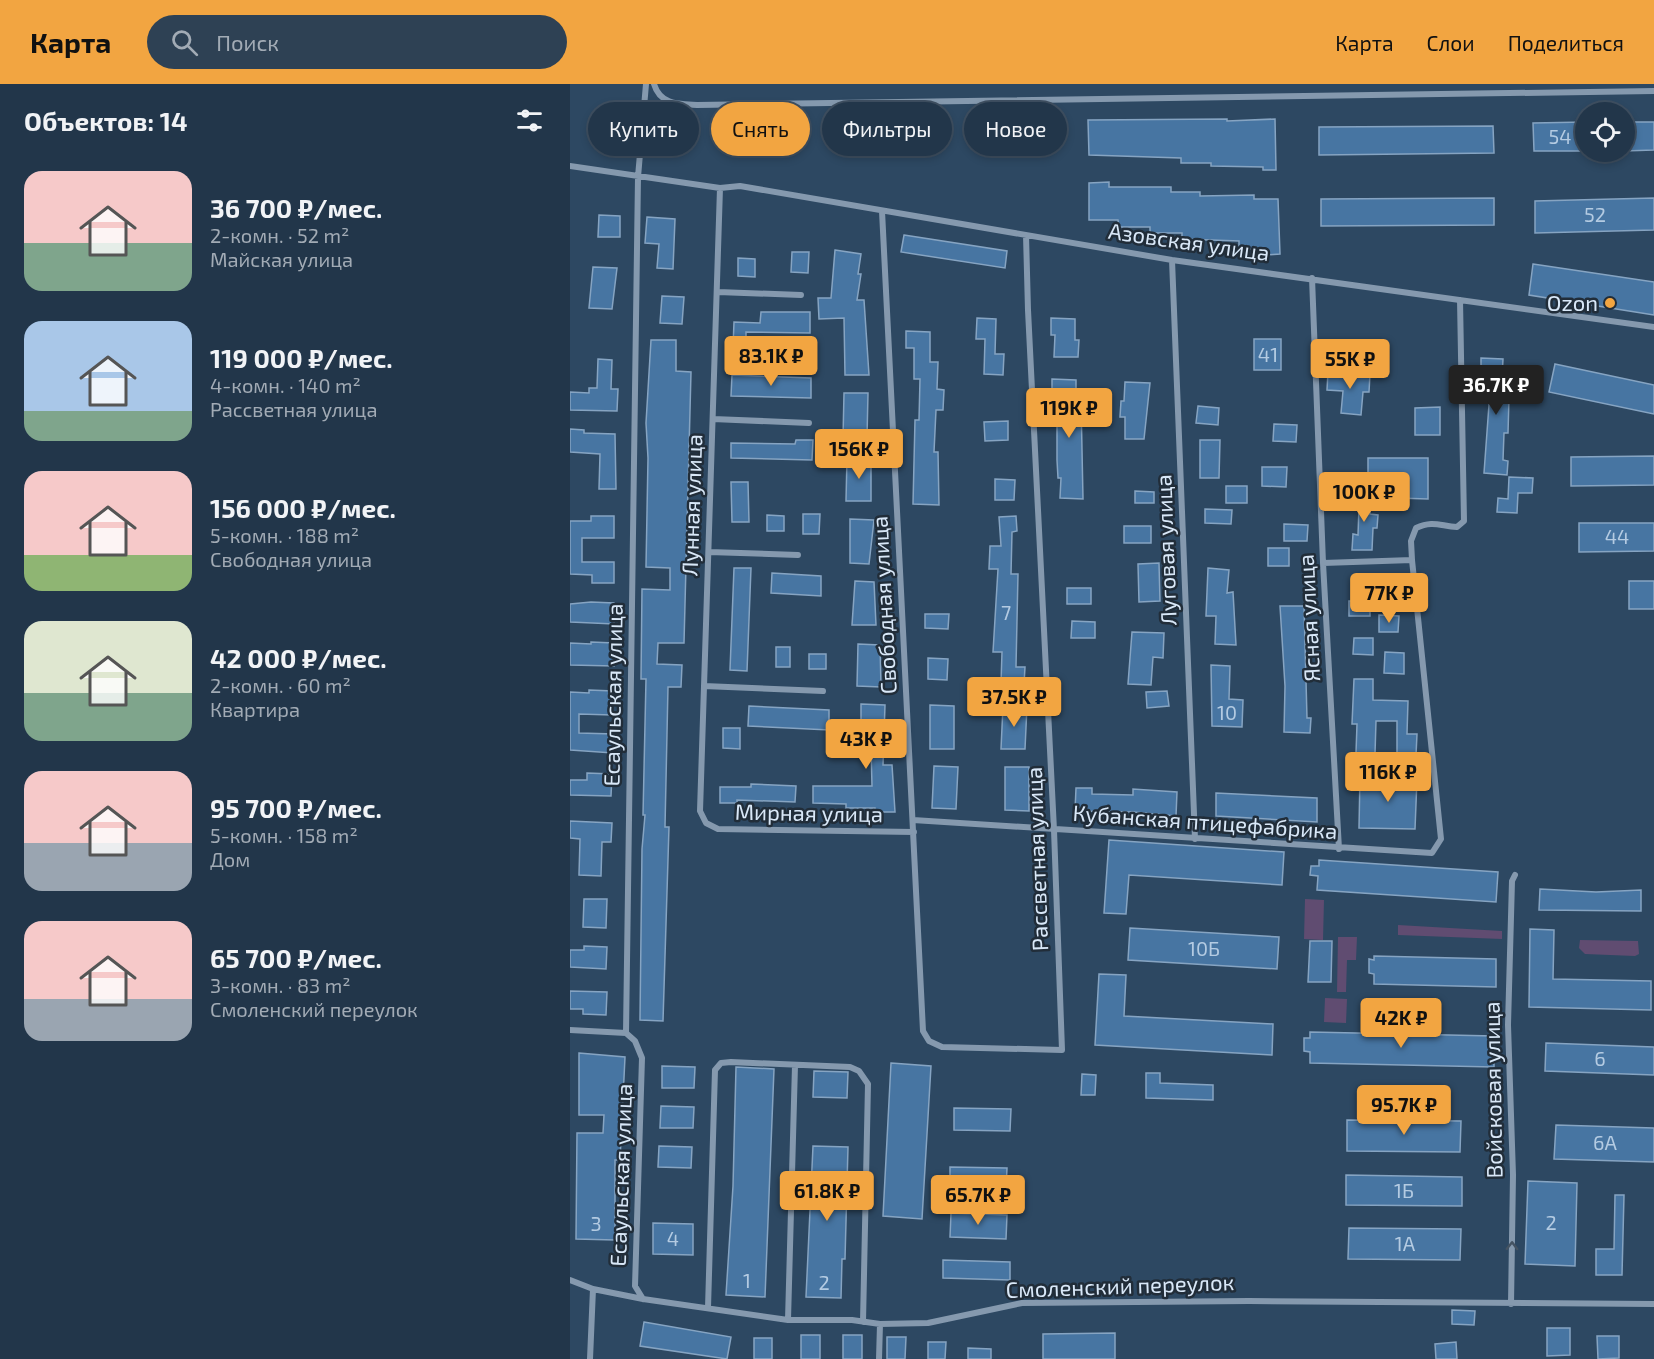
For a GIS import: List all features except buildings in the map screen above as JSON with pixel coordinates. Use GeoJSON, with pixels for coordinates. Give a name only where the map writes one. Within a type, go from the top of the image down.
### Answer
{"type":"FeatureCollection","features":[{"type":"Feature","properties":{"kind":"street","name":"Есаульская улица"},"geometry":{"type":"LineString","coordinates":[[642,1299],[635,1286],[642,1058],[635,1041],[626,1033],[638,177],[646,84]]}},
{"type":"Feature","properties":{"kind":"street"},"geometry":{"type":"LineString","coordinates":[[654,84],[660,96],[670,103],[698,105],[1654,91]]}},
{"type":"Feature","properties":{"kind":"street","name":"Азовская улица"},"geometry":{"type":"LineString","coordinates":[[570,166],[720,188],[740,186],[1172,260],[1654,327]]}},
{"type":"Feature","properties":{"kind":"street","name":"Лунная улица"},"geometry":{"type":"LineString","coordinates":[[706,823],[700,811],[720,188]]}},
{"type":"Feature","properties":{"kind":"street","name":"Свободная улица"},"geometry":{"type":"LineString","coordinates":[[882,211],[923,1031],[934,1045],[942,1047],[1062,1050]]}},
{"type":"Feature","properties":{"kind":"street","name":"Рассветная улица"},"geometry":{"type":"LineString","coordinates":[[1026,235],[1062,1050]]}},
{"type":"Feature","properties":{"kind":"street","name":"Луговая улица"},"geometry":{"type":"LineString","coordinates":[[1172,260],[1195,839]]}},
{"type":"Feature","properties":{"kind":"street","name":"Ясная улица"},"geometry":{"type":"LineString","coordinates":[[1312,278],[1323,563],[1340,849]]}},
{"type":"Feature","properties":{"kind":"street"},"geometry":{"type":"LineString","coordinates":[[718,292],[801,295]]}},
{"type":"Feature","properties":{"kind":"street"},"geometry":{"type":"LineString","coordinates":[[1323,563],[1412,560],[1411,541],[1416,528],[1427,522],[1457,527],[1464,521],[1466,513],[1460,300]]}},
{"type":"Feature","properties":{"kind":"street"},"geometry":{"type":"LineString","coordinates":[[713,419],[809,423]]}},
{"type":"Feature","properties":{"kind":"street"},"geometry":{"type":"LineString","coordinates":[[709,552],[798,555]]}},
{"type":"Feature","properties":{"kind":"street","name":"Кубанская птицефабрика"},"geometry":{"type":"LineString","coordinates":[[913,820],[1340,849],[1432,853],[1442,839],[1412,560]]}},
{"type":"Feature","properties":{"kind":"street"},"geometry":{"type":"LineString","coordinates":[[704,686],[823,691]]}},
{"type":"Feature","properties":{"kind":"street","name":"Мирная улица"},"geometry":{"type":"LineString","coordinates":[[706,823],[718,829],[914,832]]}},
{"type":"Feature","properties":{"kind":"street","name":"Войсковая улица"},"geometry":{"type":"LineString","coordinates":[[1511,1304],[1513,1175],[1509,997],[1512,881],[1515,875]]}},
{"type":"Feature","properties":{"kind":"street"},"geometry":{"type":"LineString","coordinates":[[570,1030],[626,1033]]}},
{"type":"Feature","properties":{"kind":"street"},"geometry":{"type":"LineString","coordinates":[[708,1308],[715,1070],[721,1063],[731,1062],[850,1067],[859,1071],[868,1084],[863,1322]]}},
{"type":"Feature","properties":{"kind":"street"},"geometry":{"type":"LineString","coordinates":[[788,1320],[795,1065]]}},
{"type":"Feature","properties":{"kind":"street","name":"Смоленский переулок"},"geometry":{"type":"LineString","coordinates":[[570,1280],[592,1289],[642,1299],[788,1320],[879,1324],[928,1323],[1022,1303],[1249,1301],[1654,1304]]}},
{"type":"Feature","properties":{"kind":"street"},"geometry":{"type":"LineString","coordinates":[[590,1359],[592,1289]]}},
{"type":"Feature","properties":{"kind":"street"},"geometry":{"type":"LineString","coordinates":[[879,1324],[879,1359]]}},
{"type":"Feature","properties":{"kind":"shaded area"},"geometry":{"type":"Polygon","coordinates":[[[1305,899],[1324,900],[1323,940],[1304,939],[1305,899]]]}},
{"type":"Feature","properties":{"kind":"shaded area"},"geometry":{"type":"Polygon","coordinates":[[[1398,925],[1502,931],[1502,939],[1398,935],[1398,925]]]}},
{"type":"Feature","properties":{"kind":"shaded area"},"geometry":{"type":"Polygon","coordinates":[[[1338,937],[1357,937],[1356,960],[1347,960],[1346,992],[1337,992],[1338,937]]]}},
{"type":"Feature","properties":{"kind":"shaded area"},"geometry":{"type":"Polygon","coordinates":[[[1580,940],[1638,941],[1639,954],[1635,956],[1585,954],[1579,948],[1580,940]]]}},
{"type":"Feature","properties":{"kind":"shaded area"},"geometry":{"type":"Polygon","coordinates":[[[1325,998],[1347,999],[1346,1023],[1324,1022],[1325,998]]]}},
{"type":"Feature","properties":{"kind":"place","name":"Ozon"},"geometry":{"type":"Point","coordinates":[1610,303]}}]}
